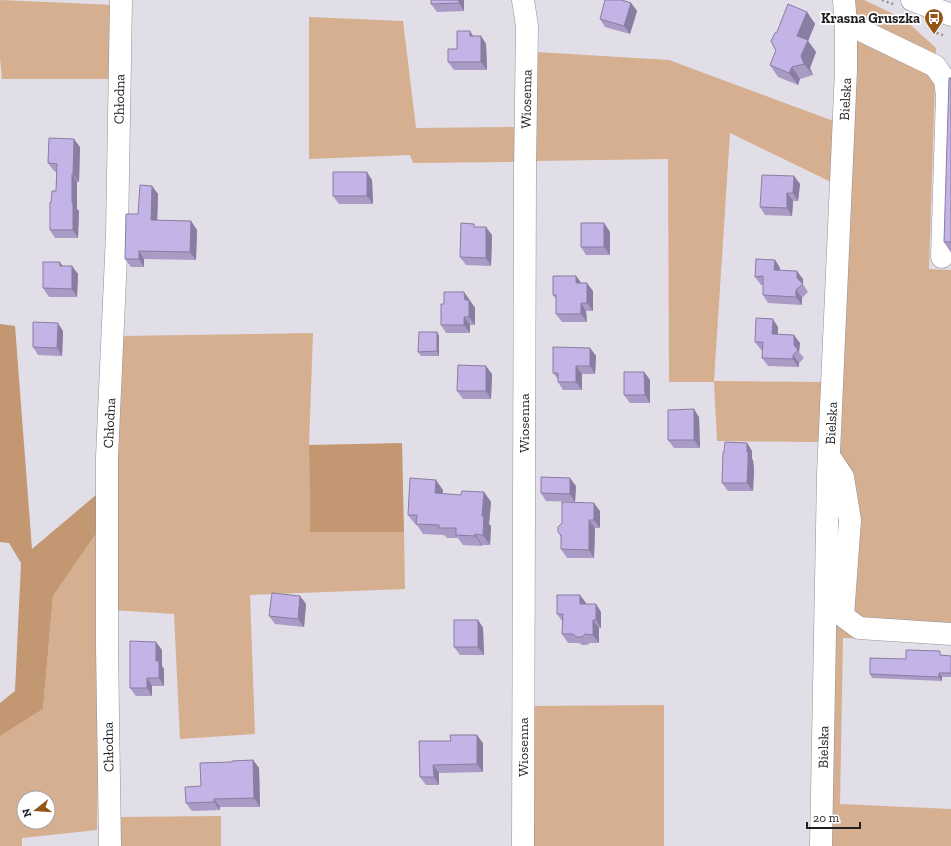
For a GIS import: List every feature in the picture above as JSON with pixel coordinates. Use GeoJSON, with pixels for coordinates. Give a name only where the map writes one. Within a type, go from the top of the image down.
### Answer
{"type":"FeatureCollection","features":[{"type":"Feature","properties":{"kind":"street","name":"Chłodna"},"geometry":{"type":"LineString","coordinates":[[110,846],[106,646],[107,456],[117,234],[121,0]]}},
{"type":"Feature","properties":{"kind":"street","name":"Wiosenna"},"geometry":{"type":"LineString","coordinates":[[522,846],[527,26],[523,0]]}},
{"type":"Feature","properties":{"kind":"street","name":"Bielska"},"geometry":{"type":"LineString","coordinates":[[821,846],[829,456],[846,70],[846,23],[844,0]]}},
{"type":"Feature","properties":{"kind":"street"},"geometry":{"type":"LineString","coordinates":[[912,0],[951,15]]}},
{"type":"Feature","properties":{"kind":"street"},"geometry":{"type":"LineString","coordinates":[[846,23],[935,66],[945,80],[947,95],[942,257]]}},
{"type":"Feature","properties":{"kind":"street"},"geometry":{"type":"LineString","coordinates":[[829,456],[843,477],[850,520],[843,616],[859,628],[951,634]]}},
{"type":"Feature","properties":{"kind":"shaded area"},"geometry":{"type":"Polygon","coordinates":[[[0,0],[114,5],[109,79],[2,79],[0,58],[0,0]]]}},
{"type":"Feature","properties":{"kind":"shaded area"},"geometry":{"type":"Polygon","coordinates":[[[854,0],[864,0],[904,19],[936,48],[929,269],[951,270],[951,641],[843,638],[840,804],[951,809],[951,846],[827,846],[854,0]]]}},
{"type":"Feature","properties":{"kind":"shaded area"},"geometry":{"type":"Polygon","coordinates":[[[309,17],[403,21],[416,128],[519,127],[515,162],[413,163],[410,155],[309,159],[309,17]]]}},
{"type":"Feature","properties":{"kind":"shaded area"},"geometry":{"type":"Polygon","coordinates":[[[537,52],[669,60],[836,122],[831,182],[730,133],[714,381],[822,382],[819,442],[717,441],[714,382],[669,382],[668,159],[533,161],[537,52]]]}},
{"type":"Feature","properties":{"kind":"shaded area"},"geometry":{"type":"Polygon","coordinates":[[[0,324],[15,326],[32,549],[96,495],[102,525],[53,596],[43,709],[0,736],[0,703],[15,691],[21,563],[9,543],[0,542],[0,324]]]}},
{"type":"Feature","properties":{"kind":"shaded area"},"geometry":{"type":"Polygon","coordinates":[[[313,333],[309,445],[310,532],[404,532],[405,589],[250,595],[255,734],[180,739],[174,614],[112,610],[120,336],[313,333]]]}},
{"type":"Feature","properties":{"kind":"shaded area"},"geometry":{"type":"Polygon","coordinates":[[[402,443],[404,532],[310,532],[309,445],[402,443]]]}},
{"type":"Feature","properties":{"kind":"shaded area"},"geometry":{"type":"Polygon","coordinates":[[[102,525],[97,830],[22,838],[22,846],[0,846],[0,736],[43,709],[53,596],[102,525]]]}},
{"type":"Feature","properties":{"kind":"shaded area"},"geometry":{"type":"Polygon","coordinates":[[[664,705],[664,846],[528,846],[530,706],[664,705]]]}},
{"type":"Feature","properties":{"kind":"shaded area"},"geometry":{"type":"Polygon","coordinates":[[[221,816],[221,846],[117,846],[116,817],[221,816]]]}},
{"type":"Feature","properties":{"kind":"building"},"geometry":{"type":"Polygon","coordinates":[[[431,0],[459,0],[459,3],[431,4],[431,0]]]}},
{"type":"Feature","properties":{"kind":"building"},"geometry":{"type":"Polygon","coordinates":[[[605,0],[622,0],[631,3],[624,26],[600,19],[605,0]]]}},
{"type":"Feature","properties":{"kind":"building"},"geometry":{"type":"Polygon","coordinates":[[[788,4],[807,12],[797,36],[808,40],[801,56],[804,64],[792,67],[789,73],[770,65],[776,50],[771,41],[777,32],[788,4]]]}},
{"type":"Feature","properties":{"kind":"building"},"geometry":{"type":"Polygon","coordinates":[[[457,31],[470,31],[470,36],[481,36],[481,62],[448,62],[448,49],[457,49],[457,31]]]}},
{"type":"Feature","properties":{"kind":"building"},"geometry":{"type":"Polygon","coordinates":[[[949,78],[951,78],[951,242],[944,242],[949,78]]]}},
{"type":"Feature","properties":{"kind":"building"},"geometry":{"type":"Polygon","coordinates":[[[49,138],[74,139],[72,174],[73,230],[50,230],[50,202],[51,203],[52,191],[56,191],[57,164],[48,163],[49,138]]]}},
{"type":"Feature","properties":{"kind":"building"},"geometry":{"type":"Polygon","coordinates":[[[333,172],[367,172],[367,196],[333,196],[333,172]]]}},
{"type":"Feature","properties":{"kind":"building"},"geometry":{"type":"Polygon","coordinates":[[[762,175],[794,176],[793,193],[787,193],[787,208],[760,207],[762,175]]]}},
{"type":"Feature","properties":{"kind":"building"},"geometry":{"type":"Polygon","coordinates":[[[140,185],[152,186],[151,220],[191,221],[190,252],[139,251],[139,259],[125,259],[126,214],[138,214],[140,185]]]}},
{"type":"Feature","properties":{"kind":"building"},"geometry":{"type":"Polygon","coordinates":[[[461,223],[474,224],[474,227],[486,227],[486,258],[460,257],[461,223]]]}},
{"type":"Feature","properties":{"kind":"building"},"geometry":{"type":"Polygon","coordinates":[[[581,223],[604,223],[604,247],[581,247],[581,223]]]}},
{"type":"Feature","properties":{"kind":"building"},"geometry":{"type":"Polygon","coordinates":[[[756,259],[775,260],[774,270],[797,271],[797,278],[803,284],[796,290],[796,297],[763,295],[763,276],[755,277],[756,259]]]}},
{"type":"Feature","properties":{"kind":"building"},"geometry":{"type":"Polygon","coordinates":[[[43,262],[60,262],[60,266],[72,266],[72,289],[43,288],[43,262]]]}},
{"type":"Feature","properties":{"kind":"building"},"geometry":{"type":"Polygon","coordinates":[[[553,276],[576,276],[576,283],[587,283],[587,303],[581,303],[581,314],[556,314],[556,295],[553,295],[553,276]]]}},
{"type":"Feature","properties":{"kind":"building"},"geometry":{"type":"Polygon","coordinates":[[[444,292],[464,292],[465,300],[469,300],[469,317],[464,317],[464,325],[441,325],[441,304],[444,304],[444,292]]]}},
{"type":"Feature","properties":{"kind":"building"},"geometry":{"type":"Polygon","coordinates":[[[756,318],[773,319],[772,334],[794,335],[794,345],[798,350],[793,355],[793,359],[762,358],[763,342],[755,342],[756,318]]]}},
{"type":"Feature","properties":{"kind":"building"},"geometry":{"type":"Polygon","coordinates":[[[33,322],[58,323],[57,348],[33,347],[33,322]]]}},
{"type":"Feature","properties":{"kind":"building"},"geometry":{"type":"Polygon","coordinates":[[[419,332],[437,332],[437,351],[418,352],[419,332]]]}},
{"type":"Feature","properties":{"kind":"building"},"geometry":{"type":"Polygon","coordinates":[[[553,347],[590,348],[590,366],[576,366],[576,382],[558,382],[558,373],[553,373],[553,347]]]}},
{"type":"Feature","properties":{"kind":"building"},"geometry":{"type":"Polygon","coordinates":[[[458,365],[486,366],[486,391],[457,391],[458,365]]]}},
{"type":"Feature","properties":{"kind":"building"},"geometry":{"type":"Polygon","coordinates":[[[624,372],[644,372],[645,395],[624,395],[624,372]]]}},
{"type":"Feature","properties":{"kind":"building"},"geometry":{"type":"Polygon","coordinates":[[[694,409],[694,440],[668,440],[668,410],[694,409]]]}},
{"type":"Feature","properties":{"kind":"building"},"geometry":{"type":"Polygon","coordinates":[[[725,442],[747,443],[747,483],[722,483],[723,452],[725,442]]]}},
{"type":"Feature","properties":{"kind":"building"},"geometry":{"type":"Polygon","coordinates":[[[541,477],[570,478],[570,494],[541,493],[541,477]]]}},
{"type":"Feature","properties":{"kind":"building"},"geometry":{"type":"Polygon","coordinates":[[[410,478],[436,480],[435,493],[461,495],[462,491],[484,492],[482,516],[484,516],[483,535],[456,535],[456,528],[439,528],[439,525],[416,524],[417,515],[408,515],[410,478]]]}},
{"type":"Feature","properties":{"kind":"building"},"geometry":{"type":"Polygon","coordinates":[[[562,502],[594,503],[594,520],[589,520],[589,550],[561,549],[561,535],[558,532],[558,527],[562,523],[562,502]]]}},
{"type":"Feature","properties":{"kind":"building"},"geometry":{"type":"Polygon","coordinates":[[[272,593],[300,596],[298,619],[269,616],[272,593]]]}},
{"type":"Feature","properties":{"kind":"building"},"geometry":{"type":"Polygon","coordinates":[[[557,595],[580,595],[580,604],[596,604],[596,620],[593,620],[593,635],[585,634],[582,637],[576,637],[573,634],[562,634],[563,614],[557,614],[557,595]]]}},
{"type":"Feature","properties":{"kind":"building"},"geometry":{"type":"Polygon","coordinates":[[[454,620],[478,620],[478,647],[454,647],[454,620]]]}},
{"type":"Feature","properties":{"kind":"building"},"geometry":{"type":"Polygon","coordinates":[[[130,641],[156,642],[156,661],[159,661],[159,678],[147,678],[147,688],[130,688],[130,641]]]}},
{"type":"Feature","properties":{"kind":"building"},"geometry":{"type":"Polygon","coordinates":[[[906,650],[940,651],[940,655],[951,656],[951,673],[939,673],[939,677],[870,674],[870,658],[906,659],[906,650]]]}},
{"type":"Feature","properties":{"kind":"building"},"geometry":{"type":"Polygon","coordinates":[[[450,735],[477,735],[477,764],[433,765],[434,777],[420,777],[419,741],[451,741],[450,735]]]}},
{"type":"Feature","properties":{"kind":"building"},"geometry":{"type":"Polygon","coordinates":[[[253,760],[254,798],[214,799],[214,802],[186,803],[185,787],[201,786],[200,763],[253,760]]]}},
{"type":"Feature","properties":{"kind":"place","name":"Krasna Gruszka"},"geometry":{"type":"Point","coordinates":[934,35]}}]}
